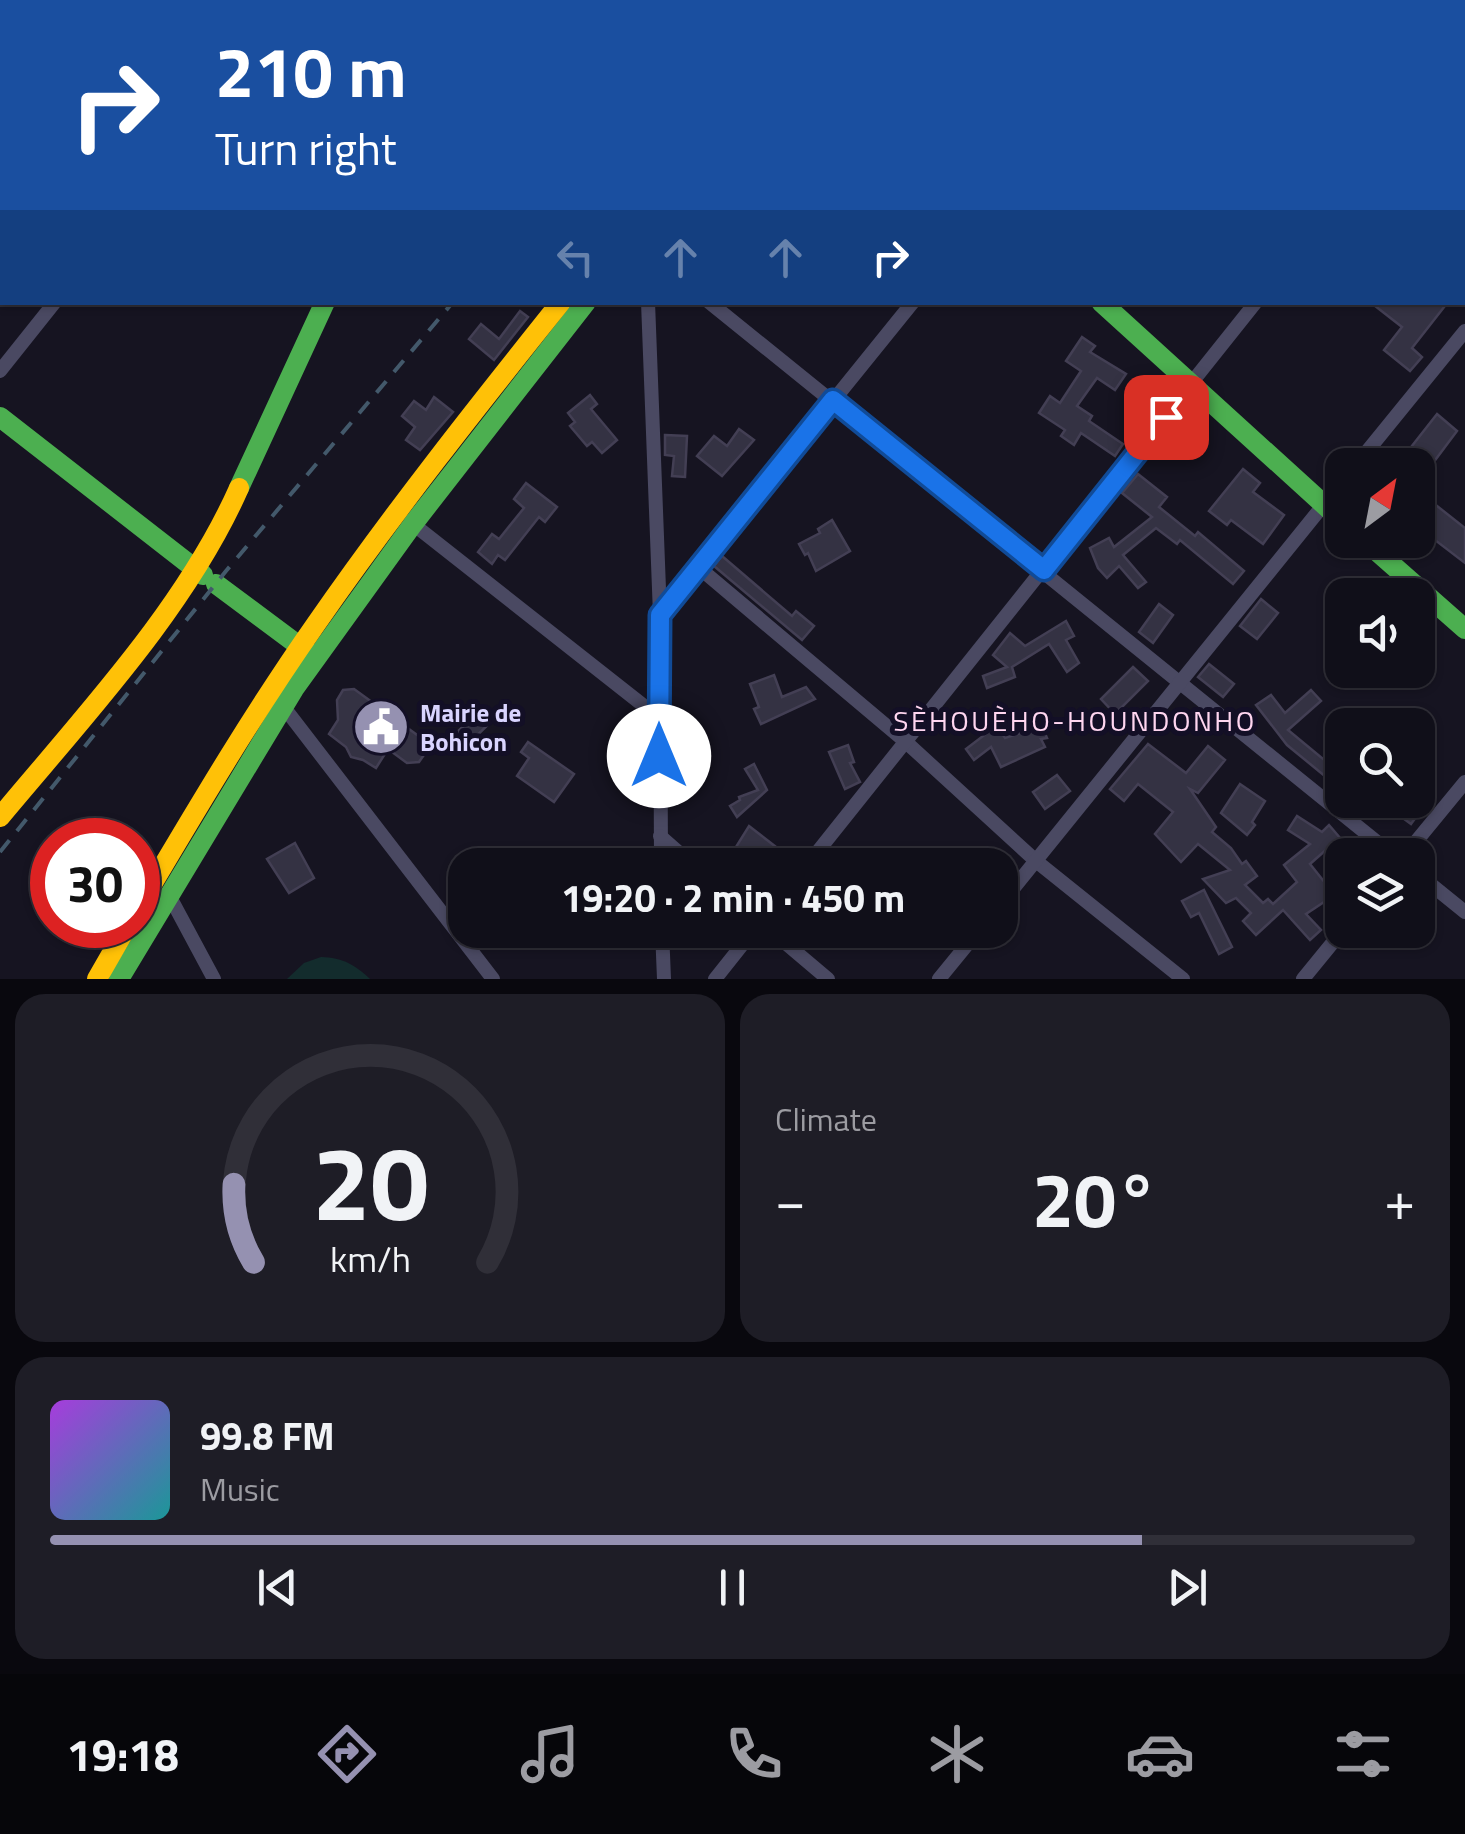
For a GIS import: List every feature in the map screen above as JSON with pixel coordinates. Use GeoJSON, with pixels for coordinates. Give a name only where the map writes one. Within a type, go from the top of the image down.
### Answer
{"type":"FeatureCollection","features":[{"type":"Feature","properties":{"kind":"main road"},"geometry":{"type":"LineString","coordinates":[[0,817],[205,577],[224,520],[324,305]]}},
{"type":"Feature","properties":{"kind":"main road"},"geometry":{"type":"LineString","coordinates":[[375,560],[413,524],[559,305]]}},
{"type":"Feature","properties":{"kind":"main road"},"geometry":{"type":"LineString","coordinates":[[160,875],[375,560],[500,395],[583,305]]}},
{"type":"Feature","properties":{"kind":"main road"},"geometry":{"type":"LineString","coordinates":[[1104,305],[1324,505]]}},
{"type":"Feature","properties":{"kind":"main road"},"geometry":{"type":"LineString","coordinates":[[0,416],[308,653]]}},
{"type":"Feature","properties":{"kind":"main road"},"geometry":{"type":"LineString","coordinates":[[1385,558],[1465,628]]}},
{"type":"Feature","properties":{"kind":"main road"},"geometry":{"type":"LineString","coordinates":[[119,979],[283,706],[308,653]]}},
{"type":"Feature","properties":{"kind":"main road"},"geometry":{"type":"LineString","coordinates":[[96,979],[114,948]]}},
{"type":"Feature","properties":{"kind":"street"},"geometry":{"type":"LineString","coordinates":[[0,370],[54,305]]}},
{"type":"Feature","properties":{"kind":"street"},"geometry":{"type":"LineString","coordinates":[[648,305],[660,615],[660,848]]}},
{"type":"Feature","properties":{"kind":"street"},"geometry":{"type":"LineString","coordinates":[[713,305],[1372,838]]}},
{"type":"Feature","properties":{"kind":"street"},"geometry":{"type":"LineString","coordinates":[[660,615],[911,305]]}},
{"type":"Feature","properties":{"kind":"street"},"geometry":{"type":"LineString","coordinates":[[821,848],[1254,305]]}},
{"type":"Feature","properties":{"kind":"street"},"geometry":{"type":"LineString","coordinates":[[1370,448],[1465,332]]}},
{"type":"Feature","properties":{"kind":"street"},"geometry":{"type":"LineString","coordinates":[[1018,882],[1324,505]]}},
{"type":"Feature","properties":{"kind":"street"},"geometry":{"type":"LineString","coordinates":[[413,524],[658,716]]}},
{"type":"Feature","properties":{"kind":"street"},"geometry":{"type":"LineString","coordinates":[[697,566],[907,743],[1036,861],[1183,979]]}},
{"type":"Feature","properties":{"kind":"street"},"geometry":{"type":"LineString","coordinates":[[283,706],[493,979]]}},
{"type":"Feature","properties":{"kind":"street"},"geometry":{"type":"LineString","coordinates":[[1419,838],[1465,782]]}},
{"type":"Feature","properties":{"kind":"street"},"geometry":{"type":"LineString","coordinates":[[660,836],[674,848]]}},
{"type":"Feature","properties":{"kind":"street"},"geometry":{"type":"LineString","coordinates":[[1435,888],[1465,912]]}},
{"type":"Feature","properties":{"kind":"street"},"geometry":{"type":"LineString","coordinates":[[170,897],[214,979]]}},
{"type":"Feature","properties":{"kind":"street"},"geometry":{"type":"LineString","coordinates":[[663,948],[664,979]]}},
{"type":"Feature","properties":{"kind":"street"},"geometry":{"type":"LineString","coordinates":[[715,979],[740,948]]}},
{"type":"Feature","properties":{"kind":"street"},"geometry":{"type":"LineString","coordinates":[[791,948],[828,979]]}},
{"type":"Feature","properties":{"kind":"street"},"geometry":{"type":"LineString","coordinates":[[939,979],[964,948]]}},
{"type":"Feature","properties":{"kind":"street"},"geometry":{"type":"LineString","coordinates":[[1303,979],[1328,948]]}},
{"type":"Feature","properties":{"kind":"green space"},"geometry":{"type":"Polygon","coordinates":[[[321,957],[348,963],[370,979],[287,979],[304,963],[321,957]]]}},
{"type":"Feature","properties":{"kind":"building"},"geometry":{"type":"Polygon","coordinates":[[[1374,305],[1446,305],[1412,348],[1422,357],[1410,371],[1384,350],[1402,327],[1374,305]]]}},
{"type":"Feature","properties":{"kind":"building"},"geometry":{"type":"Polygon","coordinates":[[[520,311],[528,317],[494,360],[469,339],[481,324],[499,339],[520,311]]]}},
{"type":"Feature","properties":{"kind":"building"},"geometry":{"type":"Polygon","coordinates":[[[1082,337],[1095,346],[1090,352],[1126,374],[1115,390],[1097,378],[1077,406],[1092,416],[1089,421],[1123,444],[1115,456],[1081,433],[1074,445],[1061,436],[1065,430],[1039,413],[1050,396],[1060,403],[1081,371],[1066,361],[1082,337]]]}},
{"type":"Feature","properties":{"kind":"building"},"geometry":{"type":"Polygon","coordinates":[[[590,395],[597,404],[591,409],[617,440],[602,453],[592,442],[587,446],[570,426],[575,422],[568,413],[590,395]]]}},
{"type":"Feature","properties":{"kind":"building"},"geometry":{"type":"Polygon","coordinates":[[[434,397],[453,412],[420,450],[406,440],[415,427],[402,416],[414,401],[426,410],[434,397]]]}},
{"type":"Feature","properties":{"kind":"building"},"geometry":{"type":"Polygon","coordinates":[[[1437,414],[1457,431],[1435,460],[1435,448],[1410,448],[1437,414]]]}},
{"type":"Feature","properties":{"kind":"building"},"geometry":{"type":"Polygon","coordinates":[[[739,429],[754,440],[722,476],[697,456],[714,436],[727,446],[739,429]]]}},
{"type":"Feature","properties":{"kind":"building"},"geometry":{"type":"Polygon","coordinates":[[[665,435],[687,436],[685,477],[672,476],[674,456],[665,455],[665,435]]]}},
{"type":"Feature","properties":{"kind":"building"},"geometry":{"type":"Polygon","coordinates":[[[1243,469],[1260,483],[1253,492],[1284,515],[1263,544],[1231,520],[1227,525],[1209,511],[1243,469]]]}},
{"type":"Feature","properties":{"kind":"building"},"geometry":{"type":"Polygon","coordinates":[[[1138,474],[1167,497],[1159,507],[1195,536],[1198,532],[1244,571],[1233,584],[1180,540],[1177,544],[1156,528],[1123,555],[1146,582],[1138,588],[1119,566],[1107,578],[1098,568],[1090,548],[1109,538],[1114,547],[1152,517],[1122,493],[1138,474]]]}},
{"type":"Feature","properties":{"kind":"building"},"geometry":{"type":"Polygon","coordinates":[[[526,483],[557,507],[545,522],[539,517],[505,560],[498,555],[492,564],[478,552],[492,534],[499,539],[524,508],[514,499],[526,483]]]}},
{"type":"Feature","properties":{"kind":"building"},"geometry":{"type":"Polygon","coordinates":[[[1435,504],[1465,528],[1465,563],[1435,540],[1435,504]]]}},
{"type":"Feature","properties":{"kind":"building"},"geometry":{"type":"Polygon","coordinates":[[[832,520],[850,551],[816,571],[799,544],[820,533],[818,529],[832,520]]]}},
{"type":"Feature","properties":{"kind":"building"},"geometry":{"type":"Polygon","coordinates":[[[722,556],[792,616],[796,611],[814,626],[802,640],[714,566],[722,556]]]}},
{"type":"Feature","properties":{"kind":"building"},"geometry":{"type":"Polygon","coordinates":[[[1261,599],[1278,613],[1257,639],[1240,626],[1261,599]]]}},
{"type":"Feature","properties":{"kind":"building"},"geometry":{"type":"Polygon","coordinates":[[[1159,604],[1173,615],[1153,643],[1139,632],[1159,604]]]}},
{"type":"Feature","properties":{"kind":"building"},"geometry":{"type":"Polygon","coordinates":[[[1066,621],[1074,636],[1066,640],[1079,663],[1067,672],[1049,644],[1012,667],[1015,677],[987,688],[983,676],[1007,667],[993,655],[1010,633],[1025,646],[1066,621]]]}},
{"type":"Feature","properties":{"kind":"building"},"geometry":{"type":"Polygon","coordinates":[[[1209,664],[1234,684],[1223,697],[1198,677],[1209,664]]]}},
{"type":"Feature","properties":{"kind":"building"},"geometry":{"type":"Polygon","coordinates":[[[1133,667],[1148,681],[1115,714],[1101,699],[1133,667]]]}},
{"type":"Feature","properties":{"kind":"building"},"geometry":{"type":"Polygon","coordinates":[[[774,675],[782,697],[806,687],[815,699],[761,724],[750,684],[774,675]]]}},
{"type":"Feature","properties":{"kind":"building","name":"Mairie de Bohicon"},"geometry":{"type":"Polygon","coordinates":[[[354,689],[424,740],[426,752],[419,762],[407,763],[388,749],[376,768],[351,757],[346,747],[329,734],[338,720],[337,700],[343,690],[354,689]]]}},
{"type":"Feature","properties":{"kind":"building"},"geometry":{"type":"Polygon","coordinates":[[[1311,690],[1321,701],[1288,730],[1325,761],[1325,776],[1287,745],[1256,705],[1271,695],[1285,713],[1311,690]]]}},
{"type":"Feature","properties":{"kind":"building"},"geometry":{"type":"Polygon","coordinates":[[[483,707],[494,719],[462,750],[451,738],[483,707]]]}},
{"type":"Feature","properties":{"kind":"building"},"geometry":{"type":"Polygon","coordinates":[[[993,720],[1005,738],[1042,726],[1047,738],[1041,739],[1045,747],[1001,767],[991,747],[974,760],[966,749],[987,733],[983,728],[993,720]]]}},
{"type":"Feature","properties":{"kind":"building"},"geometry":{"type":"Polygon","coordinates":[[[528,742],[574,774],[554,802],[517,776],[529,758],[521,752],[528,742]]]}},
{"type":"Feature","properties":{"kind":"building"},"geometry":{"type":"Polygon","coordinates":[[[1148,744],[1186,773],[1208,746],[1225,760],[1198,793],[1190,789],[1216,827],[1212,832],[1242,864],[1246,861],[1257,876],[1245,885],[1263,903],[1268,899],[1273,904],[1297,882],[1284,865],[1310,844],[1288,830],[1297,816],[1322,832],[1329,825],[1340,838],[1325,838],[1325,851],[1310,864],[1325,883],[1325,901],[1306,914],[1321,930],[1310,940],[1283,910],[1256,935],[1243,921],[1251,913],[1236,898],[1226,903],[1203,879],[1230,870],[1198,844],[1181,862],[1155,834],[1173,812],[1138,784],[1124,801],[1110,789],[1148,744]]]}},
{"type":"Feature","properties":{"kind":"building"},"geometry":{"type":"Polygon","coordinates":[[[848,745],[854,762],[850,763],[860,782],[845,789],[829,752],[848,745]]]}},
{"type":"Feature","properties":{"kind":"building"},"geometry":{"type":"Polygon","coordinates":[[[754,764],[767,790],[737,817],[730,806],[739,797],[758,790],[745,769],[754,764]]]}},
{"type":"Feature","properties":{"kind":"building"},"geometry":{"type":"Polygon","coordinates":[[[1057,775],[1070,791],[1045,809],[1033,792],[1057,775]]]}},
{"type":"Feature","properties":{"kind":"building"},"geometry":{"type":"Polygon","coordinates":[[[1240,784],[1265,801],[1247,835],[1221,813],[1240,784]]]}},
{"type":"Feature","properties":{"kind":"building"},"geometry":{"type":"Polygon","coordinates":[[[749,826],[776,847],[775,848],[735,848],[749,826]]]}},
{"type":"Feature","properties":{"kind":"building"},"geometry":{"type":"Polygon","coordinates":[[[295,843],[314,878],[289,893],[267,859],[295,843]]]}},
{"type":"Feature","properties":{"kind":"building"},"geometry":{"type":"Polygon","coordinates":[[[1204,890],[1232,947],[1219,954],[1199,913],[1191,917],[1182,901],[1204,890]]]}},
{"type":"Feature","properties":{"kind":"railway"},"geometry":{"type":"LineString","coordinates":[[0,852],[226,571],[450,305]]}},
{"type":"Feature","properties":{"kind":"traffic: fast"},"geometry":{"type":"LineString","coordinates":[[239,488],[324,305]]}},
{"type":"Feature","properties":{"kind":"traffic: fast"},"geometry":{"type":"LineString","coordinates":[[119,979],[294,689],[413,524],[584,305]]}},
{"type":"Feature","properties":{"kind":"traffic: fast"},"geometry":{"type":"LineString","coordinates":[[1104,305],[1325,506]]}},
{"type":"Feature","properties":{"kind":"traffic: fast"},"geometry":{"type":"LineString","coordinates":[[0,417],[203,575]]}},
{"type":"Feature","properties":{"kind":"traffic: fast"},"geometry":{"type":"LineString","coordinates":[[1384,558],[1465,629]]}},
{"type":"Feature","properties":{"kind":"traffic: fast"},"geometry":{"type":"LineString","coordinates":[[216,584],[310,654]]}},
{"type":"Feature","properties":{"kind":"traffic: slow"},"geometry":{"type":"LineString","coordinates":[[160,871],[316,624],[405,501],[559,305]]}},
{"type":"Feature","properties":{"kind":"traffic: slow"},"geometry":{"type":"LineString","coordinates":[[0,817],[162,618],[191,576],[239,488]]}},
{"type":"Feature","properties":{"kind":"traffic: slow"},"geometry":{"type":"LineString","coordinates":[[97,979],[115,948]]}},
{"type":"Feature","properties":{"kind":"place","name":"Mairie de Bohicon"},"geometry":{"type":"Point","coordinates":[381,727]}},
{"type":"Feature","properties":{"kind":"district","name":"SÈHOUÈHO-HOUNDONHO"},"geometry":{"type":"Point","coordinates":[1075,721]}},
{"type":"Feature","properties":{"kind":"route"},"geometry":{"type":"LineString","coordinates":[[659,756],[660,615],[833,400],[1044,570],[1166,417]]}}]}
